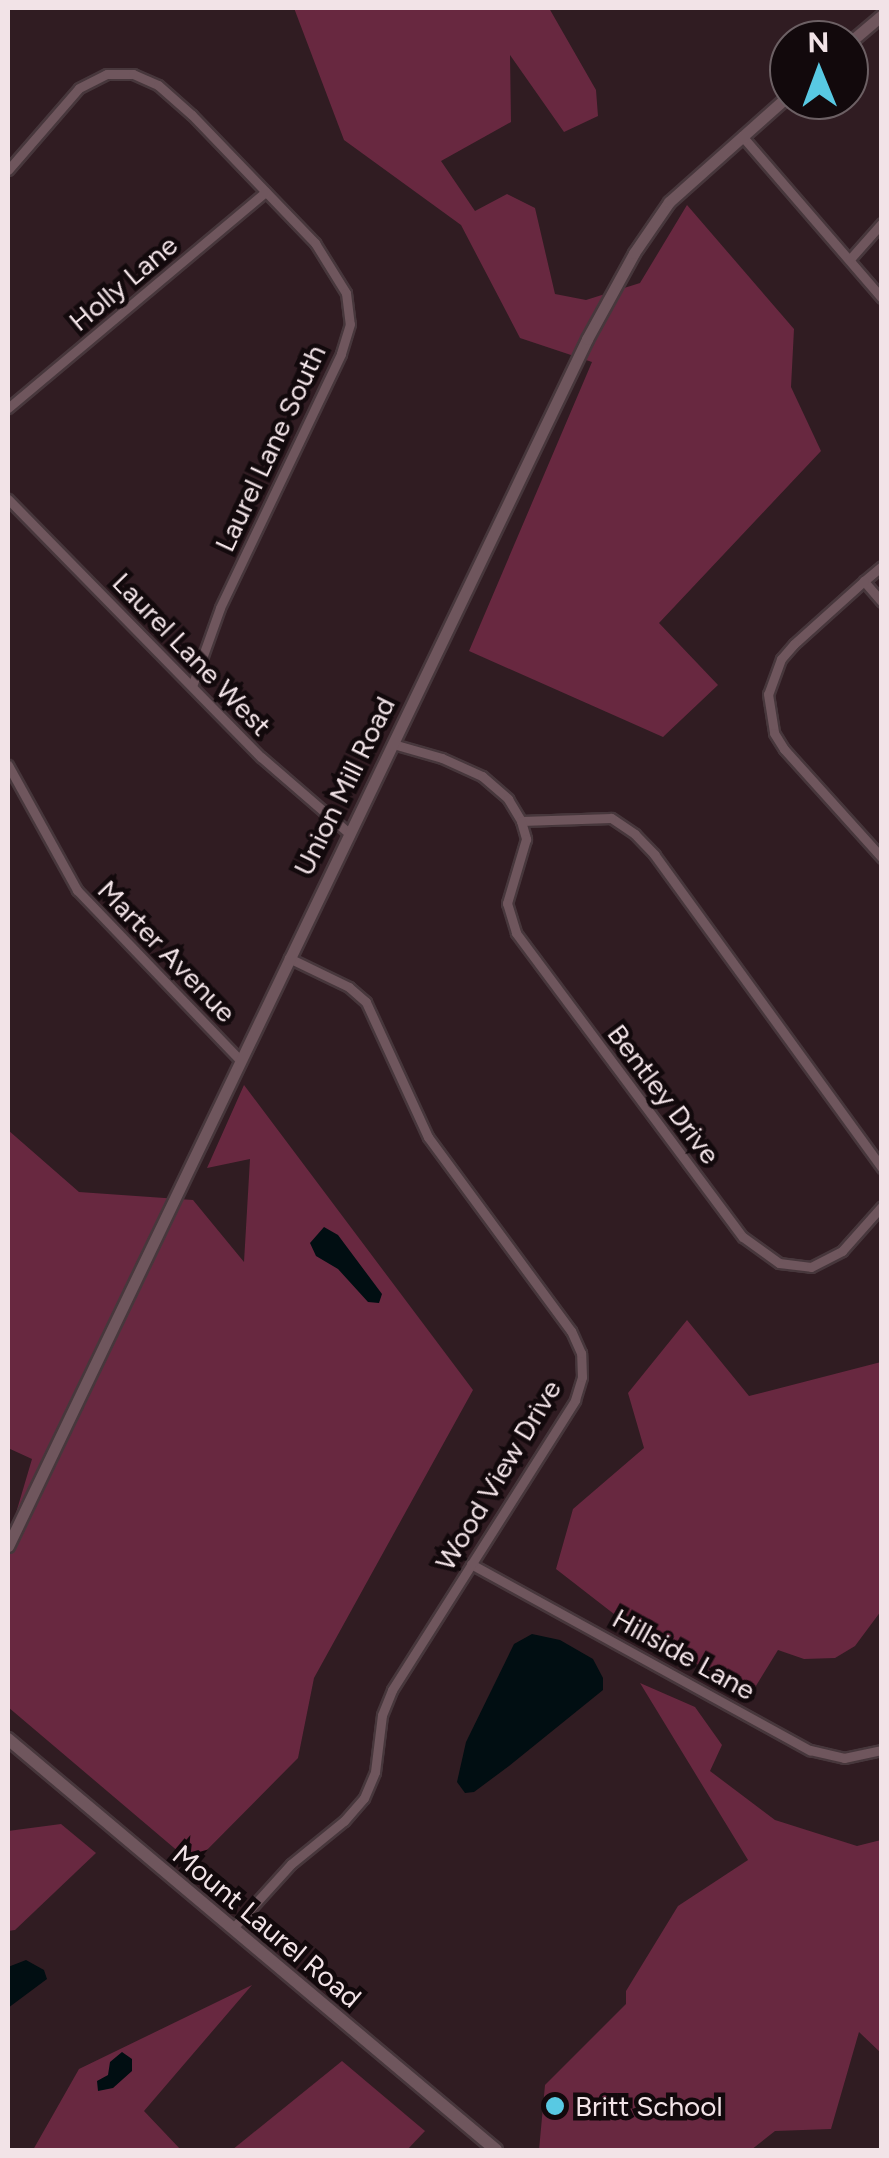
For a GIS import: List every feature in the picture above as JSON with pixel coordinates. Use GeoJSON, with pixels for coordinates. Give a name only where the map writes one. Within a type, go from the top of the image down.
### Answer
{"type":"FeatureCollection","features":[{"type":"Feature","properties":{"kind":"main road","name":"Mount Laurel Road"},"geometry":{"type":"LineString","coordinates":[[8,1738],[496,2150]]}},
{"type":"Feature","properties":{"kind":"street","name":"Laurel Lane South"},"geometry":{"type":"LineString","coordinates":[[8,170],[78,88],[96,76],[119,72],[158,85],[265,192],[333,267],[346,292],[350,324],[341,354],[220,608],[192,686]]}},
{"type":"Feature","properties":{"kind":"street","name":"Union Mill Road"},"geometry":{"type":"LineString","coordinates":[[8,1546],[558,398],[629,262],[669,202],[769,112]]}},
{"type":"Feature","properties":{"kind":"street"},"geometry":{"type":"LineString","coordinates":[[742,136],[882,298]]}},
{"type":"Feature","properties":{"kind":"street","name":"Holly Lane"},"geometry":{"type":"LineString","coordinates":[[8,408],[265,192]]}},
{"type":"Feature","properties":{"kind":"street"},"geometry":{"type":"LineString","coordinates":[[850,258],[882,223]]}},
{"type":"Feature","properties":{"kind":"street","name":"Laurel Lane West"},"geometry":{"type":"LineString","coordinates":[[8,499],[278,774],[350,834]]}},
{"type":"Feature","properties":{"kind":"street"},"geometry":{"type":"LineString","coordinates":[[882,566],[781,659],[772,676],[768,714],[784,749],[882,858]]}},
{"type":"Feature","properties":{"kind":"street"},"geometry":{"type":"LineString","coordinates":[[864,582],[882,602]]}},
{"type":"Feature","properties":{"kind":"street"},"geometry":{"type":"LineString","coordinates":[[393,744],[442,758],[482,776],[508,798],[521,821],[611,818],[635,834],[655,855],[882,1168]]}},
{"type":"Feature","properties":{"kind":"street","name":"Marter Avenue"},"geometry":{"type":"LineString","coordinates":[[8,765],[78,890],[240,1060]]}},
{"type":"Feature","properties":{"kind":"street","name":"Bentley Drive"},"geometry":{"type":"LineString","coordinates":[[521,821],[526,840],[507,902],[516,933],[743,1237],[779,1263],[811,1267],[842,1251],[882,1206]]}},
{"type":"Feature","properties":{"kind":"street","name":"Wood View Drive"},"geometry":{"type":"LineString","coordinates":[[234,1926],[291,1864],[344,1821],[364,1798],[375,1772],[386,1701],[575,1400],[582,1377],[581,1354],[557,1312],[428,1138],[366,1002],[349,987],[289,958]]}},
{"type":"Feature","properties":{"kind":"street","name":"Hillside Lane"},"geometry":{"type":"LineString","coordinates":[[471,1564],[810,1750],[844,1758],[882,1750]]}},
{"type":"Feature","properties":{"kind":"shaded area"},"geometry":{"type":"Polygon","coordinates":[[[294,8],[549,8],[596,90],[598,116],[564,132],[510,55],[511,122],[441,161],[475,211],[507,194],[535,208],[555,294],[586,300],[640,283],[687,205],[794,329],[791,387],[821,451],[659,623],[718,685],[663,737],[469,651],[592,362],[520,338],[461,225],[344,140],[294,8]]]}},
{"type":"Feature","properties":{"kind":"shaded area"},"geometry":{"type":"Polygon","coordinates":[[[244,1085],[473,1390],[314,1678],[298,1758],[193,1864],[8,1707],[8,1540],[32,1459],[8,1448],[8,1130],[79,1192],[193,1200],[244,1262],[250,1159],[207,1168],[244,1085]]]}},
{"type":"Feature","properties":{"kind":"shaded area"},"geometry":{"type":"Polygon","coordinates":[[[324,1227],[338,1235],[382,1294],[379,1303],[368,1302],[338,1269],[316,1256],[310,1243],[324,1227]]]}},
{"type":"Feature","properties":{"kind":"shaded area"},"geometry":{"type":"Polygon","coordinates":[[[687,1320],[749,1396],[881,1362],[881,1611],[855,1646],[835,1658],[804,1659],[778,1650],[751,1694],[632,1628],[556,1569],[573,1509],[644,1448],[628,1393],[687,1320]]]}},
{"type":"Feature","properties":{"kind":"shaded area"},"geometry":{"type":"Polygon","coordinates":[[[532,1634],[560,1640],[593,1659],[603,1678],[603,1690],[509,1766],[474,1792],[465,1793],[457,1782],[466,1742],[514,1644],[532,1634]]]}},
{"type":"Feature","properties":{"kind":"shaded area"},"geometry":{"type":"Polygon","coordinates":[[[640,1683],[695,1707],[722,1745],[710,1771],[775,1820],[857,1846],[881,1840],[881,2053],[859,2032],[831,2129],[775,2131],[751,2150],[539,2150],[545,2085],[626,2004],[626,1991],[678,1906],[748,1860],[640,1683]]]}},
{"type":"Feature","properties":{"kind":"shaded area"},"geometry":{"type":"Polygon","coordinates":[[[61,1824],[96,1853],[15,1930],[8,1931],[8,1831],[61,1824]]]}},
{"type":"Feature","properties":{"kind":"shaded area"},"geometry":{"type":"Polygon","coordinates":[[[26,1960],[44,1970],[47,1979],[8,2008],[8,1967],[26,1960]]]}},
{"type":"Feature","properties":{"kind":"shaded area"},"geometry":{"type":"Polygon","coordinates":[[[252,1985],[144,2111],[181,2150],[33,2150],[79,2069],[252,1985]]]}},
{"type":"Feature","properties":{"kind":"shaded area"},"geometry":{"type":"Polygon","coordinates":[[[122,2052],[132,2059],[132,2071],[113,2088],[98,2091],[97,2081],[108,2075],[110,2062],[122,2052]]]}},
{"type":"Feature","properties":{"kind":"shaded area"},"geometry":{"type":"Polygon","coordinates":[[[342,2061],[425,2131],[407,2150],[232,2150],[342,2061]]]}},
{"type":"Feature","properties":{"kind":"place","name":"Britt School"},"geometry":{"type":"Point","coordinates":[555,2106]}}]}
